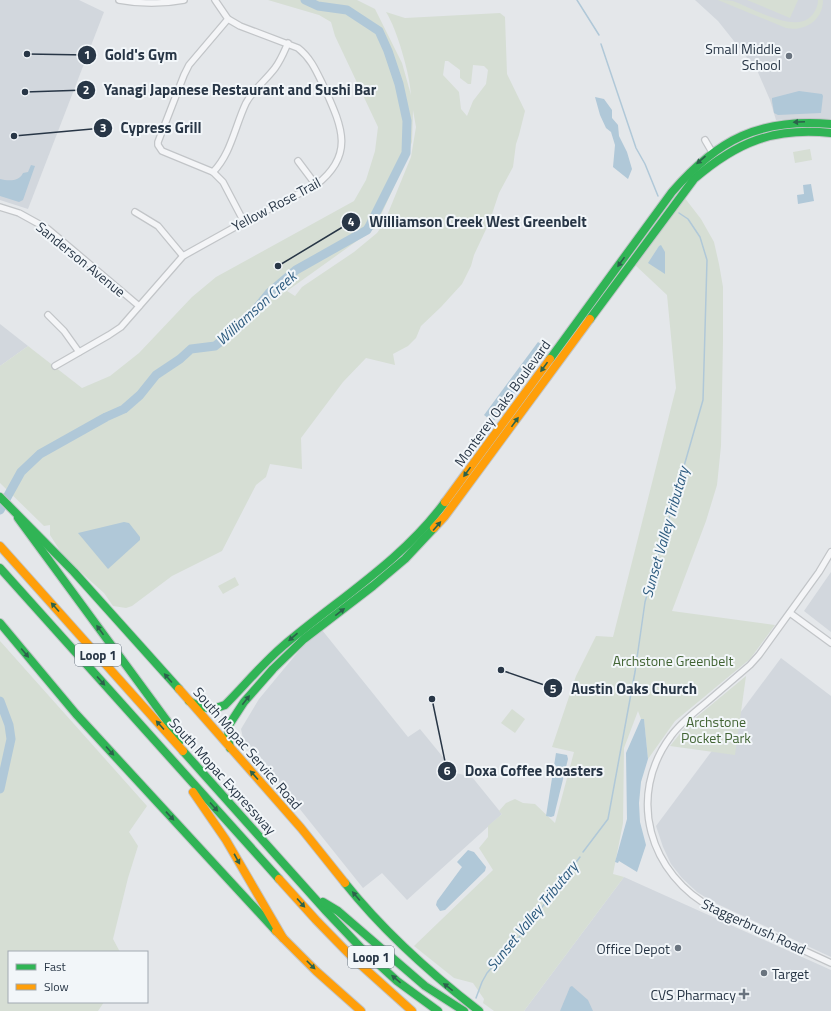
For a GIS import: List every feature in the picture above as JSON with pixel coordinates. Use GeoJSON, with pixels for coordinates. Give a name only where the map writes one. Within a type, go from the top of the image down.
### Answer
{"type":"FeatureCollection","features":[{"type":"Feature","properties":{"kind":"main road","name":"Monterey Oaks Boulevard"},"geometry":{"type":"LineString","coordinates":[[189,701],[199,707],[209,710],[214,710],[224,705],[282,647],[387,563],[416,536],[447,499],[693,167],[712,152],[732,140],[746,133],[768,126],[797,122],[831,124]]}},
{"type":"Feature","properties":{"kind":"main road","name":"Monterey Oaks Boulevard"},"geometry":{"type":"LineString","coordinates":[[230,748],[228,738],[229,725],[244,702],[273,669],[304,639],[373,586],[405,559],[445,516],[694,179],[721,157],[732,150],[755,140],[770,135],[796,131],[831,133]]}},
{"type":"Feature","properties":{"kind":"main road","name":"South Mopac Service Road"},"geometry":{"type":"LineString","coordinates":[[0,497],[18,518],[39,536],[83,582],[189,701],[310,839],[372,915],[423,966],[479,1011]]}},
{"type":"Feature","properties":{"kind":"main road"},"geometry":{"type":"LineString","coordinates":[[18,518],[179,737],[196,764]]}},
{"type":"Feature","properties":{"kind":"main road","name":"South Mopac Expressway"},"geometry":{"type":"LineString","coordinates":[[0,546],[326,911],[361,948],[397,980],[438,1011]]}},
{"type":"Feature","properties":{"kind":"main road","name":"South Mopac Expressway"},"geometry":{"type":"LineString","coordinates":[[0,568],[316,920],[352,957],[412,1011]]}},
{"type":"Feature","properties":{"kind":"main road"},"geometry":{"type":"LineString","coordinates":[[0,572],[10,579]]}},
{"type":"Feature","properties":{"kind":"main road"},"geometry":{"type":"LineString","coordinates":[[0,623],[76,714],[284,938],[316,971],[361,1011]]}},
{"type":"Feature","properties":{"kind":"main road"},"geometry":{"type":"LineString","coordinates":[[178,768],[192,792],[226,840],[284,938]]}},
{"type":"Feature","properties":{"kind":"main road"},"geometry":{"type":"LineString","coordinates":[[312,894],[338,912],[425,986],[464,1011]]}},
{"type":"Feature","properties":{"kind":"street"},"geometry":{"type":"LineString","coordinates":[[119,0],[140,3],[184,0]]}},
{"type":"Feature","properties":{"kind":"street","name":"Yellow Rose Trail"},"geometry":{"type":"LineString","coordinates":[[55,366],[121,327],[183,256],[244,222],[316,185],[333,169],[339,157],[341,146],[340,127],[336,113],[312,62],[306,54],[288,43],[240,26],[228,19],[215,0]]}},
{"type":"Feature","properties":{"kind":"street"},"geometry":{"type":"LineString","coordinates":[[228,19],[189,65],[158,142],[158,146],[162,150],[214,172],[223,182],[244,222]]}},
{"type":"Feature","properties":{"kind":"street"},"geometry":{"type":"LineString","coordinates":[[214,172],[226,155],[245,105],[250,96],[275,68],[288,43]]}},
{"type":"Feature","properties":{"kind":"street"},"geometry":{"type":"LineString","coordinates":[[705,140],[712,152]]}},
{"type":"Feature","properties":{"kind":"street"},"geometry":{"type":"LineString","coordinates":[[298,161],[316,185]]}},
{"type":"Feature","properties":{"kind":"street","name":"Sanderson Avenue"},"geometry":{"type":"LineString","coordinates":[[0,207],[19,213],[48,230],[139,306]]}},
{"type":"Feature","properties":{"kind":"street"},"geometry":{"type":"LineString","coordinates":[[135,212],[158,226],[183,256]]}},
{"type":"Feature","properties":{"kind":"street"},"geometry":{"type":"LineString","coordinates":[[48,315],[64,331],[79,352]]}},
{"type":"Feature","properties":{"kind":"street","name":"Staggerbrush Road"},"geometry":{"type":"LineString","coordinates":[[831,552],[819,572],[760,655],[750,666],[681,724],[668,740],[659,755],[652,775],[648,799],[648,816],[654,841],[661,858],[674,879],[690,894],[700,902],[714,909],[831,963]]}},
{"type":"Feature","properties":{"kind":"street"},"geometry":{"type":"LineString","coordinates":[[790,613],[831,643]]}},
{"type":"Feature","properties":{"kind":"shaded area"},"geometry":{"type":"Polygon","coordinates":[[[0,0],[79,0],[104,12],[28,209],[0,200],[0,0]]]}},
{"type":"Feature","properties":{"kind":"shaded area","name":"Small Middle School"},"geometry":{"type":"Polygon","coordinates":[[[695,0],[831,0],[831,121],[799,119],[776,120],[770,100],[757,70],[718,21],[695,0]]]}},
{"type":"Feature","properties":{"kind":"shaded area"},"geometry":{"type":"Polygon","coordinates":[[[0,324],[28,346],[0,366],[0,324]]]}},
{"type":"Feature","properties":{"kind":"shaded area"},"geometry":{"type":"Polygon","coordinates":[[[831,572],[831,632],[804,611],[831,572]]]}},
{"type":"Feature","properties":{"kind":"shaded area"},"geometry":{"type":"Polygon","coordinates":[[[322,630],[408,737],[420,729],[456,773],[472,777],[502,814],[407,900],[382,873],[363,888],[275,778],[244,743],[241,729],[259,699],[302,647],[322,630]]]}},
{"type":"Feature","properties":{"kind":"shaded area"},"geometry":{"type":"Polygon","coordinates":[[[781,658],[831,696],[831,957],[713,902],[697,892],[682,878],[671,864],[656,826],[781,658]]]}},
{"type":"Feature","properties":{"kind":"shaded area"},"geometry":{"type":"Polygon","coordinates":[[[624,877],[831,970],[831,1011],[524,1011],[624,877]]]}},
{"type":"Feature","properties":{"kind":"green space"},"geometry":{"type":"Polygon","coordinates":[[[268,0],[357,0],[375,9],[402,63],[411,95],[402,52],[386,12],[405,18],[500,13],[505,17],[507,74],[525,111],[516,144],[513,167],[499,193],[489,223],[462,284],[421,326],[416,338],[408,346],[393,354],[395,365],[366,358],[343,382],[301,438],[302,469],[270,464],[266,477],[256,485],[222,551],[172,576],[132,606],[126,608],[113,606],[104,593],[64,557],[50,535],[50,525],[44,526],[0,483],[0,366],[28,346],[82,388],[110,376],[139,353],[192,297],[216,277],[354,201],[366,180],[375,151],[378,127],[335,36],[331,22],[319,15],[268,0]],[[445,61],[443,75],[459,92],[461,109],[467,116],[473,101],[486,84],[488,70],[484,66],[473,65],[471,84],[468,84],[460,78],[460,70],[448,61],[445,61]],[[413,110],[412,142],[398,178],[375,228],[287,291],[295,296],[302,287],[354,252],[377,233],[384,223],[411,157],[416,127],[413,110]]]}},
{"type":"Feature","properties":{"kind":"green space"},"geometry":{"type":"Polygon","coordinates":[[[718,0],[733,1],[774,18],[797,22],[806,20],[813,14],[817,7],[818,0],[823,0],[820,13],[812,23],[793,29],[786,28],[718,0]]]}},
{"type":"Feature","properties":{"kind":"green space"},"geometry":{"type":"Polygon","coordinates":[[[747,0],[798,0],[790,18],[747,0]]]}},
{"type":"Feature","properties":{"kind":"green space"},"geometry":{"type":"Polygon","coordinates":[[[810,149],[812,160],[795,163],[793,152],[810,149]]]}},
{"type":"Feature","properties":{"kind":"green space","name":"Archstone Greenbelt"},"geometry":{"type":"Polygon","coordinates":[[[684,197],[701,219],[714,242],[723,287],[721,446],[717,485],[706,521],[672,611],[775,625],[750,659],[675,721],[648,759],[644,720],[641,719],[638,711],[624,748],[623,823],[613,874],[624,877],[524,1011],[494,1011],[483,1003],[484,999],[473,983],[454,978],[414,946],[493,870],[479,848],[488,837],[488,826],[502,814],[499,811],[506,803],[515,799],[523,803],[535,804],[555,823],[574,752],[552,747],[576,676],[596,636],[613,637],[676,388],[667,295],[634,264],[684,197]]]}},
{"type":"Feature","properties":{"kind":"green space"},"geometry":{"type":"Polygon","coordinates":[[[235,577],[239,585],[223,594],[218,586],[235,577]]]}},
{"type":"Feature","properties":{"kind":"green space"},"geometry":{"type":"Polygon","coordinates":[[[0,641],[147,806],[129,832],[138,846],[128,878],[113,939],[119,951],[8,951],[8,1003],[103,1003],[98,1011],[0,1011],[0,641]]]}},
{"type":"Feature","properties":{"kind":"green space","name":"Archstone Pocket Park"},"geometry":{"type":"Polygon","coordinates":[[[746,676],[735,755],[670,746],[687,725],[746,676]]]}},
{"type":"Feature","properties":{"kind":"green space"},"geometry":{"type":"Polygon","coordinates":[[[512,709],[525,719],[515,733],[501,723],[512,709]]]}},
{"type":"Feature","properties":{"kind":"water"},"geometry":{"type":"Polygon","coordinates":[[[799,91],[822,94],[821,113],[778,115],[774,113],[772,98],[799,91]]]}},
{"type":"Feature","properties":{"kind":"water"},"geometry":{"type":"Polygon","coordinates":[[[595,97],[604,99],[612,110],[612,118],[618,125],[619,136],[627,152],[632,169],[628,179],[613,167],[615,145],[611,132],[606,128],[600,115],[595,97]]]}},
{"type":"Feature","properties":{"kind":"water"},"geometry":{"type":"Polygon","coordinates":[[[31,165],[35,166],[23,200],[19,202],[0,196],[0,179],[10,180],[19,178],[23,173],[28,172],[31,165]]]}},
{"type":"Feature","properties":{"kind":"water"},"geometry":{"type":"Polygon","coordinates":[[[811,184],[814,201],[798,204],[797,195],[804,194],[803,185],[811,184]]]}},
{"type":"Feature","properties":{"kind":"water"},"geometry":{"type":"Polygon","coordinates":[[[661,245],[665,252],[665,274],[648,263],[661,245]]]}},
{"type":"Feature","properties":{"kind":"water"},"geometry":{"type":"Polygon","coordinates":[[[538,342],[548,349],[493,422],[484,415],[538,342]]]}},
{"type":"Feature","properties":{"kind":"water"},"geometry":{"type":"Polygon","coordinates":[[[124,522],[129,523],[140,537],[140,540],[108,569],[78,533],[124,522]]]}},
{"type":"Feature","properties":{"kind":"water"},"geometry":{"type":"Polygon","coordinates":[[[641,719],[644,719],[648,759],[641,782],[639,803],[640,822],[646,845],[637,872],[619,861],[618,863],[615,862],[627,819],[626,753],[641,719]]]}},
{"type":"Feature","properties":{"kind":"water"},"geometry":{"type":"Polygon","coordinates":[[[556,753],[567,755],[568,759],[554,816],[551,817],[546,816],[556,753]]]}},
{"type":"Feature","properties":{"kind":"water"},"geometry":{"type":"Polygon","coordinates":[[[468,850],[474,852],[486,867],[485,871],[445,910],[440,911],[436,905],[437,901],[462,867],[457,862],[468,850]]]}},
{"type":"Feature","properties":{"kind":"water"},"geometry":{"type":"Polygon","coordinates":[[[572,986],[588,1000],[593,1011],[560,1011],[570,987],[572,986]]]}},
{"type":"Feature","properties":{"kind":"waterway","name":"Williamson Creek"},"geometry":{"type":"LineString","coordinates":[[0,510],[21,472],[40,454],[106,417],[124,409],[140,395],[156,375],[180,359],[191,349],[215,346],[246,321],[269,293],[296,270],[367,230],[370,225],[406,153],[407,121],[399,84],[388,51],[379,31],[347,10],[318,6],[305,0]]}},
{"type":"Feature","properties":{"kind":"waterway","name":"Sunset Valley Tributary"},"geometry":{"type":"LineString","coordinates":[[577,0],[599,35]]}},
{"type":"Feature","properties":{"kind":"waterway","name":"Sunset Valley Tributary"},"geometry":{"type":"LineString","coordinates":[[601,44],[636,148],[645,164],[658,196]]}},
{"type":"Feature","properties":{"kind":"waterway","name":"Sunset Valley Tributary"},"geometry":{"type":"LineString","coordinates":[[583,852],[608,819],[635,672],[645,602],[703,400],[707,260],[700,237],[688,219],[679,213]]}},
{"type":"Feature","properties":{"kind":"waterway","name":"Williamson Creek"},"geometry":{"type":"LineString","coordinates":[[0,701],[9,725],[11,739],[0,789]]}},
{"type":"Feature","properties":{"kind":"waterway","name":"Sunset Valley Tributary"},"geometry":{"type":"LineString","coordinates":[[476,998],[487,973],[521,935],[580,857]]}},
{"type":"Feature","properties":{"kind":"traffic: fast"},"geometry":{"type":"LineString","coordinates":[[550,359],[672,192],[706,158],[742,136],[762,129],[806,123],[831,124]]}},
{"type":"Feature","properties":{"kind":"traffic: fast"},"geometry":{"type":"LineString","coordinates":[[590,319],[694,179],[710,166],[741,147],[774,135],[792,132],[831,133]]}},
{"type":"Feature","properties":{"kind":"traffic: fast"},"geometry":{"type":"LineString","coordinates":[[0,497],[74,572],[179,689]]}},
{"type":"Feature","properties":{"kind":"traffic: fast"},"geometry":{"type":"LineString","coordinates":[[189,701],[207,708],[216,708],[225,705],[283,646],[390,561],[428,523],[445,502]]}},
{"type":"Feature","properties":{"kind":"traffic: fast"},"geometry":{"type":"LineString","coordinates":[[18,518],[181,740]]}},
{"type":"Feature","properties":{"kind":"traffic: fast"},"geometry":{"type":"LineString","coordinates":[[230,748],[228,738],[229,725],[244,702],[273,669],[304,639],[373,586],[405,559],[434,528]]}},
{"type":"Feature","properties":{"kind":"traffic: fast"},"geometry":{"type":"LineString","coordinates":[[0,568],[279,879]]}},
{"type":"Feature","properties":{"kind":"traffic: fast"},"geometry":{"type":"LineString","coordinates":[[0,623],[76,714],[276,931]]}},
{"type":"Feature","properties":{"kind":"traffic: fast"},"geometry":{"type":"LineString","coordinates":[[183,751],[361,948],[397,981],[438,1011]]}},
{"type":"Feature","properties":{"kind":"traffic: fast"},"geometry":{"type":"LineString","coordinates":[[345,883],[360,901],[408,951],[425,967],[479,1011]]}},
{"type":"Feature","properties":{"kind":"traffic: fast"},"geometry":{"type":"LineString","coordinates":[[323,902],[338,911],[425,986],[464,1011]]}},
{"type":"Feature","properties":{"kind":"traffic: slow"},"geometry":{"type":"LineString","coordinates":[[434,528],[445,516],[590,319]]}},
{"type":"Feature","properties":{"kind":"traffic: slow"},"geometry":{"type":"LineString","coordinates":[[445,502],[550,359]]}},
{"type":"Feature","properties":{"kind":"traffic: slow"},"geometry":{"type":"LineString","coordinates":[[0,546],[183,751]]}},
{"type":"Feature","properties":{"kind":"traffic: slow"},"geometry":{"type":"LineString","coordinates":[[179,689],[301,828],[345,883]]}},
{"type":"Feature","properties":{"kind":"traffic: slow"},"geometry":{"type":"LineString","coordinates":[[193,792],[226,840],[283,938]]}},
{"type":"Feature","properties":{"kind":"traffic: slow"},"geometry":{"type":"LineString","coordinates":[[279,879],[352,957],[412,1011]]}},
{"type":"Feature","properties":{"kind":"traffic: slow"},"geometry":{"type":"LineString","coordinates":[[276,931],[316,971],[361,1011]]}},
{"type":"Feature","properties":{"kind":"place","name":"Gold's Gym"},"geometry":{"type":"Point","coordinates":[27,54]}},
{"type":"Feature","properties":{"kind":"place","name":"Small Middle School"},"geometry":{"type":"Point","coordinates":[789,56]}},
{"type":"Feature","properties":{"kind":"place","name":"Yanagi Japanese Restaurant and Sushi Bar"},"geometry":{"type":"Point","coordinates":[25,92]}},
{"type":"Feature","properties":{"kind":"place","name":"Cypress Grill"},"geometry":{"type":"Point","coordinates":[14,136]}},
{"type":"Feature","properties":{"kind":"place","name":"Williamson Creek West Greenbelt"},"geometry":{"type":"Point","coordinates":[278,266]}},
{"type":"Feature","properties":{"kind":"place","name":"Austin Oaks Church"},"geometry":{"type":"Point","coordinates":[501,670]}},
{"type":"Feature","properties":{"kind":"place","name":"Doxa Coffee Roasters"},"geometry":{"type":"Point","coordinates":[432,699]}},
{"type":"Feature","properties":{"kind":"place","name":"Office Depot"},"geometry":{"type":"Point","coordinates":[678,948]}},
{"type":"Feature","properties":{"kind":"place","name":"Target"},"geometry":{"type":"Point","coordinates":[764,973]}},
{"type":"Feature","properties":{"kind":"place","name":"CVS Pharmacy"},"geometry":{"type":"Point","coordinates":[744,994]}}]}
